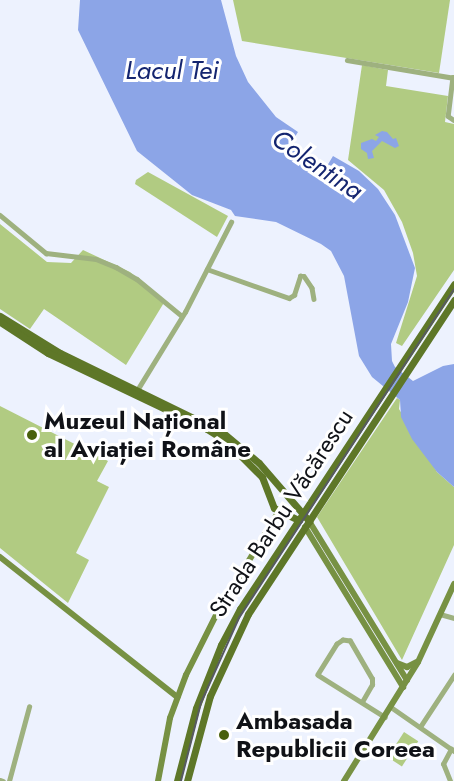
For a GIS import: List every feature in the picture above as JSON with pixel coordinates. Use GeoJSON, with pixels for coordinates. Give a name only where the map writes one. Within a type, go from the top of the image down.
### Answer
{"type":"FeatureCollection","features":[{"type":"Feature","properties":{"kind":"main road","name":"Strada Barbu Văcărescu"},"geometry":{"type":"LineString","coordinates":[[177,781],[196,708],[221,645],[240,609],[454,284]]}},
{"type":"Feature","properties":{"kind":"main road","name":"Strada Barbu Văcărescu"},"geometry":{"type":"LineString","coordinates":[[187,781],[204,713],[231,647],[263,590],[454,300]]}},
{"type":"Feature","properties":{"kind":"main road"},"geometry":{"type":"LineString","coordinates":[[0,316],[60,354],[229,437],[259,463],[307,524],[407,680]]}},
{"type":"Feature","properties":{"kind":"main road"},"geometry":{"type":"LineString","coordinates":[[0,322],[48,353],[136,392],[226,441],[254,467],[266,484],[273,506],[279,511],[300,516]]}},
{"type":"Feature","properties":{"kind":"main road"},"geometry":{"type":"LineString","coordinates":[[268,494],[275,489],[287,497]]}},
{"type":"Feature","properties":{"kind":"main road"},"geometry":{"type":"LineString","coordinates":[[158,781],[166,733],[177,697],[211,624],[279,511]]}},
{"type":"Feature","properties":{"kind":"main road"},"geometry":{"type":"LineString","coordinates":[[307,524],[403,687]]}},
{"type":"Feature","properties":{"kind":"main road"},"geometry":{"type":"LineString","coordinates":[[0,557],[177,697]]}},
{"type":"Feature","properties":{"kind":"main road"},"geometry":{"type":"LineString","coordinates":[[344,781],[418,662],[454,584]]}},
{"type":"Feature","properties":{"kind":"main road"},"geometry":{"type":"LineString","coordinates":[[394,662],[407,667],[418,662]]}},
{"type":"Feature","properties":{"kind":"street"},"geometry":{"type":"LineString","coordinates":[[347,60],[454,77],[448,116],[454,120]]}},
{"type":"Feature","properties":{"kind":"street"},"geometry":{"type":"LineString","coordinates":[[0,215],[46,253],[96,259],[116,267],[137,279],[182,316]]}},
{"type":"Feature","properties":{"kind":"street"},"geometry":{"type":"LineString","coordinates":[[136,392],[182,316],[231,222]]}},
{"type":"Feature","properties":{"kind":"street"},"geometry":{"type":"LineString","coordinates":[[207,269],[289,298],[294,295],[300,276],[304,276],[312,288],[314,299]]}},
{"type":"Feature","properties":{"kind":"street"},"geometry":{"type":"LineString","coordinates":[[440,614],[454,618]]}},
{"type":"Feature","properties":{"kind":"street"},"geometry":{"type":"LineString","coordinates":[[362,702],[372,685],[372,679],[350,641],[343,640],[337,644],[318,675],[385,717]]}},
{"type":"Feature","properties":{"kind":"street"},"geometry":{"type":"LineString","coordinates":[[420,727],[453,677]]}},
{"type":"Feature","properties":{"kind":"street"},"geometry":{"type":"LineString","coordinates":[[9,781],[28,707]]}},
{"type":"Feature","properties":{"kind":"street"},"geometry":{"type":"LineString","coordinates":[[391,707],[452,750],[443,764],[450,781]]}},
{"type":"Feature","properties":{"kind":"green space"},"geometry":{"type":"Polygon","coordinates":[[[233,0],[450,0],[439,73],[242,41],[233,0]]]}},
{"type":"Feature","properties":{"kind":"green space"},"geometry":{"type":"Polygon","coordinates":[[[362,65],[388,70],[386,86],[448,96],[445,122],[454,124],[454,270],[402,346],[396,343],[417,276],[413,253],[402,222],[384,190],[348,160],[362,65]]]}},
{"type":"Feature","properties":{"kind":"green space"},"geometry":{"type":"Polygon","coordinates":[[[148,172],[228,216],[217,237],[135,184],[136,180],[148,172]]]}},
{"type":"Feature","properties":{"kind":"green space"},"geometry":{"type":"Polygon","coordinates":[[[0,224],[47,262],[71,263],[83,250],[130,272],[165,301],[126,365],[44,309],[30,329],[0,309],[0,224]]]}},
{"type":"Feature","properties":{"kind":"green space"},"geometry":{"type":"Polygon","coordinates":[[[397,398],[400,400],[399,409],[437,472],[454,487],[454,545],[402,660],[317,517],[397,398]]]}},
{"type":"Feature","properties":{"kind":"green space"},"geometry":{"type":"Polygon","coordinates":[[[0,406],[108,461],[97,481],[109,487],[76,553],[89,560],[68,603],[0,548],[0,406]]]}},
{"type":"Feature","properties":{"kind":"green space"},"geometry":{"type":"Polygon","coordinates":[[[404,732],[418,741],[402,766],[388,757],[404,732]]]}},
{"type":"Feature","properties":{"kind":"water","name":"Lacul Tei"},"geometry":{"type":"Polygon","coordinates":[[[80,0],[221,0],[236,56],[248,82],[276,117],[298,132],[291,143],[327,166],[333,156],[359,171],[378,189],[395,215],[415,268],[408,302],[391,344],[392,361],[395,367],[413,381],[443,366],[454,364],[454,487],[437,472],[412,439],[401,417],[400,400],[372,377],[359,356],[344,276],[331,251],[276,222],[235,216],[231,210],[192,195],[137,151],[78,30],[80,0]]]}},
{"type":"Feature","properties":{"kind":"water"},"geometry":{"type":"Polygon","coordinates":[[[382,131],[387,132],[393,139],[396,138],[399,146],[395,148],[382,141],[372,151],[374,158],[368,159],[367,153],[361,149],[361,143],[372,139],[376,141],[379,137],[375,135],[382,131]]]}},
{"type":"Feature","properties":{"kind":"tram line"},"geometry":{"type":"LineString","coordinates":[[181,781],[201,703],[239,618],[454,290]]}},
{"type":"Feature","properties":{"kind":"place","name":"Muzeul Național al Aviației Române"},"geometry":{"type":"Point","coordinates":[32,435]}},
{"type":"Feature","properties":{"kind":"place","name":"Ambasada Republicii Coreea"},"geometry":{"type":"Point","coordinates":[224,735]}},
{"type":"Feature","properties":{"kind":"water label","name":"Colentina"},"geometry":{"type":"Point","coordinates":[317,165]}}]}
